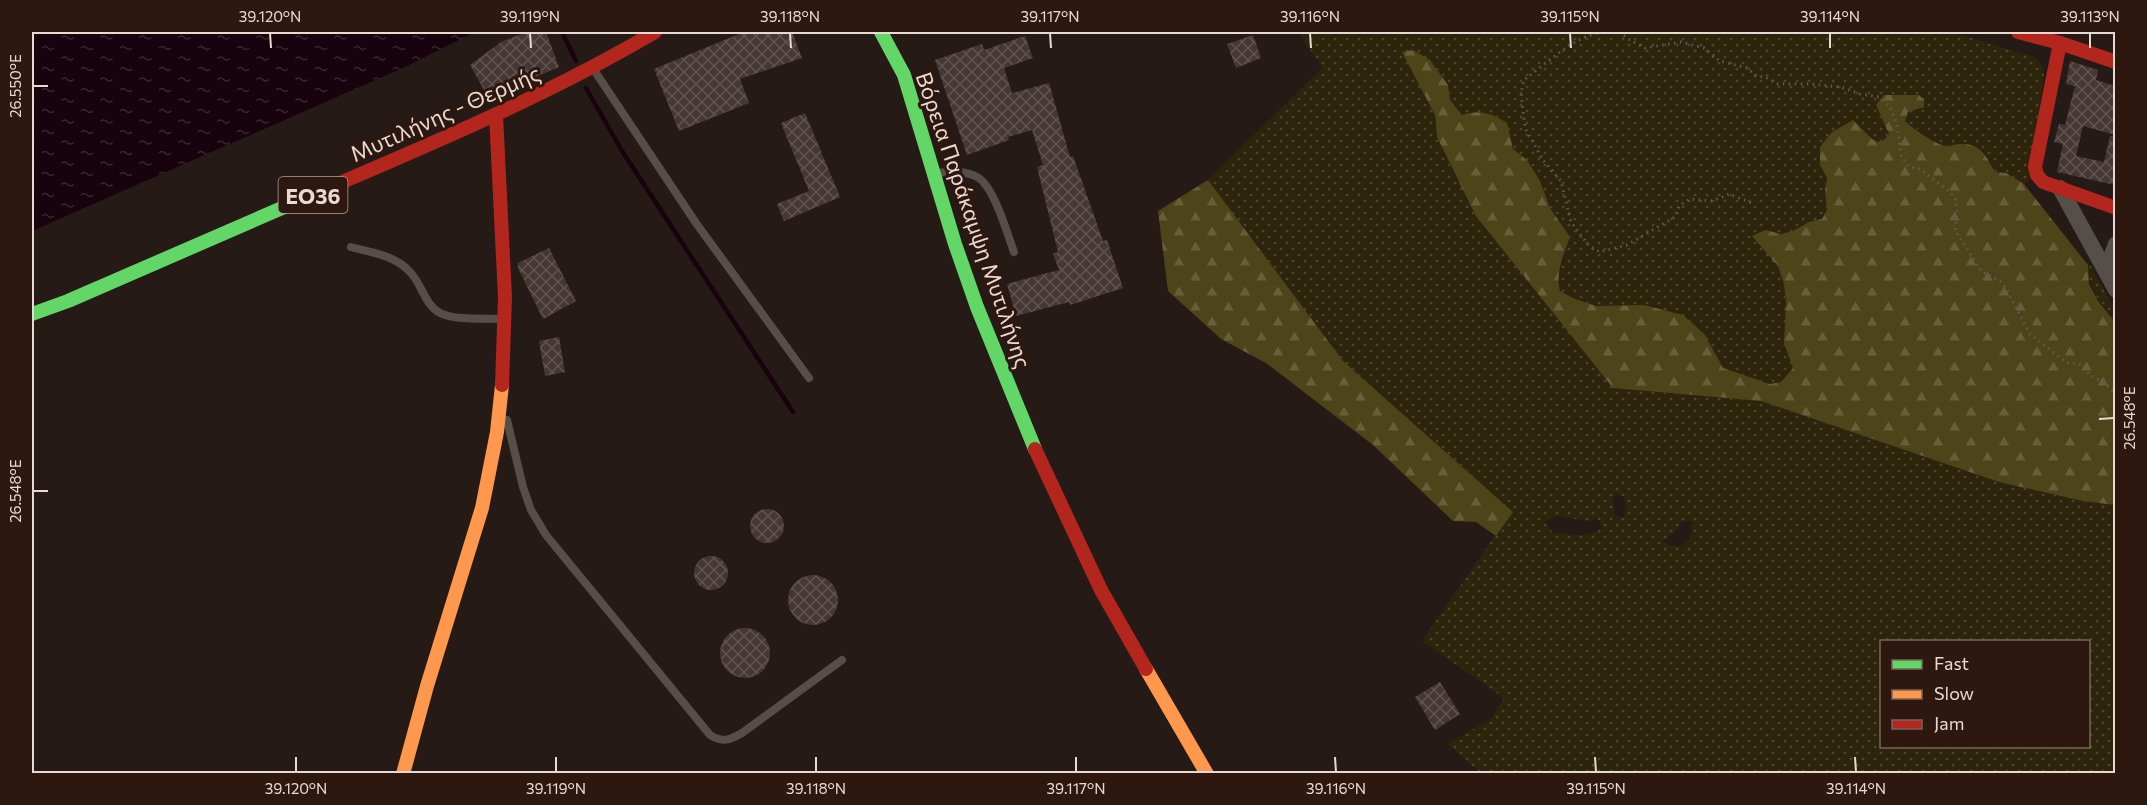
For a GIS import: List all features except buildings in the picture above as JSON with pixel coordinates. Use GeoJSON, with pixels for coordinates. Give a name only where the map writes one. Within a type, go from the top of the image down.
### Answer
{"type":"FeatureCollection","features":[{"type":"Feature","properties":{"kind":"main road","name":"Μυτιλήνης - Θερμής"},"geometry":{"type":"LineString","coordinates":[[609,59],[638,32]]}},
{"type":"Feature","properties":{"kind":"main road","name":"Μυτιλήνης - Θερμής"},"geometry":{"type":"LineString","coordinates":[[32,314],[79,297],[496,115],[592,68],[655,32]]}},
{"type":"Feature","properties":{"kind":"main road","name":"Βόρεια Παράκαμψη Μυτιλήνης"},"geometry":{"type":"LineString","coordinates":[[881,32],[890,45],[904,75],[955,244],[977,307],[994,354],[1035,450],[1101,591],[1207,774]]}},
{"type":"Feature","properties":{"kind":"main road"},"geometry":{"type":"LineString","coordinates":[[2018,32],[2043,35],[2115,62]]}},
{"type":"Feature","properties":{"kind":"main road"},"geometry":{"type":"LineString","coordinates":[[2060,43],[2035,167],[2037,175],[2043,182],[2115,208]]}},
{"type":"Feature","properties":{"kind":"main road"},"geometry":{"type":"LineString","coordinates":[[403,774],[418,710],[484,500],[501,400],[505,319],[496,115]]}},
{"type":"Feature","properties":{"kind":"street"},"geometry":{"type":"LineString","coordinates":[[2060,188],[2115,290]]}},
{"type":"Feature","properties":{"kind":"street"},"geometry":{"type":"LineString","coordinates":[[2106,270],[2115,244]]}},
{"type":"Feature","properties":{"kind":"lane"},"geometry":{"type":"LineString","coordinates":[[592,68],[696,223],[809,378]]}},
{"type":"Feature","properties":{"kind":"lane"},"geometry":{"type":"LineString","coordinates":[[934,173],[970,174],[986,183],[1014,252]]}},
{"type":"Feature","properties":{"kind":"lane"},"geometry":{"type":"LineString","coordinates":[[351,247],[389,257],[401,263],[412,273],[429,302],[441,313],[450,316],[505,319]]}},
{"type":"Feature","properties":{"kind":"lane"},"geometry":{"type":"LineString","coordinates":[[501,400],[523,487],[531,510],[546,535],[710,735],[724,741],[742,734],[842,660]]}},
{"type":"Feature","properties":{"kind":"path"},"geometry":{"type":"LineString","coordinates":[[1604,32],[1587,35],[1548,63],[1524,81],[1521,93],[1525,128],[1543,160],[1561,181],[1571,222],[1589,246],[1600,252],[1627,245],[1675,217],[1679,206],[1690,199],[1713,201],[1729,194],[1752,203]]}},
{"type":"Feature","properties":{"kind":"path"},"geometry":{"type":"LineString","coordinates":[[1619,32],[1645,48],[1681,42],[1704,48],[1720,61],[1747,68],[1756,76],[1765,77],[1778,84],[1841,87],[1860,94],[1879,97],[1889,106],[1897,124],[1901,155],[1910,167],[1920,169],[1951,193],[1956,200],[1955,230],[1981,271],[2000,280],[2030,334],[2067,363],[2079,364],[2091,376],[2103,382],[2115,396]]}},
{"type":"Feature","properties":{"kind":"shaded area"},"geometry":{"type":"Polygon","coordinates":[[[1300,32],[1953,32],[2036,58],[2042,65],[2044,74],[2029,181],[2024,184],[2006,173],[1995,172],[1983,151],[1957,144],[1940,145],[1905,121],[1908,112],[1876,105],[1889,134],[1878,142],[1853,120],[1832,132],[1820,147],[1820,165],[1827,178],[1825,190],[1827,210],[1822,220],[1809,222],[1793,231],[1781,234],[1765,230],[1765,251],[1778,266],[1784,284],[1786,303],[1784,343],[1793,368],[1781,382],[1770,384],[1723,368],[1705,335],[1644,305],[1596,306],[1560,291],[1557,280],[1570,237],[1550,208],[1540,181],[1527,160],[1513,149],[1507,123],[1485,113],[1474,112],[1462,115],[1450,100],[1448,85],[1430,60],[1403,53],[1435,115],[1437,137],[1455,175],[1613,388],[1761,401],[1999,482],[2083,501],[2115,505],[2115,773],[1480,773],[1448,744],[1492,718],[1504,698],[1422,641],[1512,511],[1343,361],[1208,180],[1323,67],[1302,39],[1300,32]],[[1617,494],[1612,499],[1615,515],[1624,518],[1626,508],[1624,497],[1617,494]],[[1554,516],[1545,522],[1552,532],[1585,535],[1603,527],[1597,518],[1588,521],[1554,516]],[[1682,521],[1675,532],[1663,541],[1671,546],[1682,546],[1690,538],[1692,521],[1682,521]]]}},
{"type":"Feature","properties":{"kind":"shaded area"},"geometry":{"type":"Polygon","coordinates":[[[2088,265],[2091,266],[2115,310],[2115,322],[2093,291],[2088,265]]]}},
{"type":"Feature","properties":{"kind":"green space"},"geometry":{"type":"Polygon","coordinates":[[[1413,50],[1430,60],[1448,85],[1450,100],[1462,115],[1474,112],[1485,113],[1507,123],[1513,149],[1527,160],[1540,181],[1550,208],[1570,237],[1559,270],[1560,291],[1596,306],[1644,305],[1683,315],[1705,335],[1723,368],[1770,384],[1781,382],[1793,368],[1784,343],[1786,303],[1784,284],[1778,266],[1752,236],[1765,230],[1781,234],[1822,219],[1827,210],[1825,190],[1827,178],[1820,165],[1820,147],[1832,132],[1853,120],[1872,139],[1878,142],[1885,139],[1889,134],[1876,105],[1884,95],[1919,95],[1924,100],[1924,107],[1908,112],[1905,121],[1942,145],[1967,144],[1978,148],[1986,156],[1995,172],[2006,173],[2024,184],[2088,265],[2089,284],[2098,301],[2115,322],[2115,505],[2083,501],[1999,482],[1761,401],[1613,388],[1476,216],[1437,137],[1435,115],[1402,52],[1413,50]]]}},
{"type":"Feature","properties":{"kind":"green space"},"geometry":{"type":"Polygon","coordinates":[[[1208,180],[1343,361],[1513,512],[1496,536],[1476,522],[1453,521],[1373,445],[1266,363],[1221,339],[1168,291],[1158,211],[1208,180]]]}},
{"type":"Feature","properties":{"kind":"water"},"geometry":{"type":"Polygon","coordinates":[[[32,32],[475,32],[403,68],[32,231],[32,32]]]}},
{"type":"Feature","properties":{"kind":"waterway"},"geometry":{"type":"LineString","coordinates":[[562,32],[576,61]]}},
{"type":"Feature","properties":{"kind":"waterway"},"geometry":{"type":"LineString","coordinates":[[586,88],[622,151],[793,412]]}},
{"type":"Feature","properties":{"kind":"traffic: fast"},"geometry":{"type":"LineString","coordinates":[[881,32],[904,75],[955,244],[977,307],[1035,449]]}},
{"type":"Feature","properties":{"kind":"traffic: fast"},"geometry":{"type":"LineString","coordinates":[[32,314],[68,301],[319,192]]}},
{"type":"Feature","properties":{"kind":"traffic: slow"},"geometry":{"type":"LineString","coordinates":[[403,774],[427,686],[482,508],[497,432],[502,385]]}},
{"type":"Feature","properties":{"kind":"traffic: slow"},"geometry":{"type":"LineString","coordinates":[[1146,669],[1207,774]]}},
{"type":"Feature","properties":{"kind":"traffic: jam"},"geometry":{"type":"LineString","coordinates":[[319,192],[532,97],[655,32]]}},
{"type":"Feature","properties":{"kind":"traffic: jam"},"geometry":{"type":"LineString","coordinates":[[2018,32],[2116,62]]}},
{"type":"Feature","properties":{"kind":"traffic: jam"},"geometry":{"type":"LineString","coordinates":[[2060,43],[2035,167],[2037,175],[2043,182],[2116,208]]}},
{"type":"Feature","properties":{"kind":"traffic: jam"},"geometry":{"type":"LineString","coordinates":[[496,115],[505,297],[502,385]]}},
{"type":"Feature","properties":{"kind":"traffic: jam"},"geometry":{"type":"LineString","coordinates":[[1035,449],[1101,590],[1146,669]]}}]}
